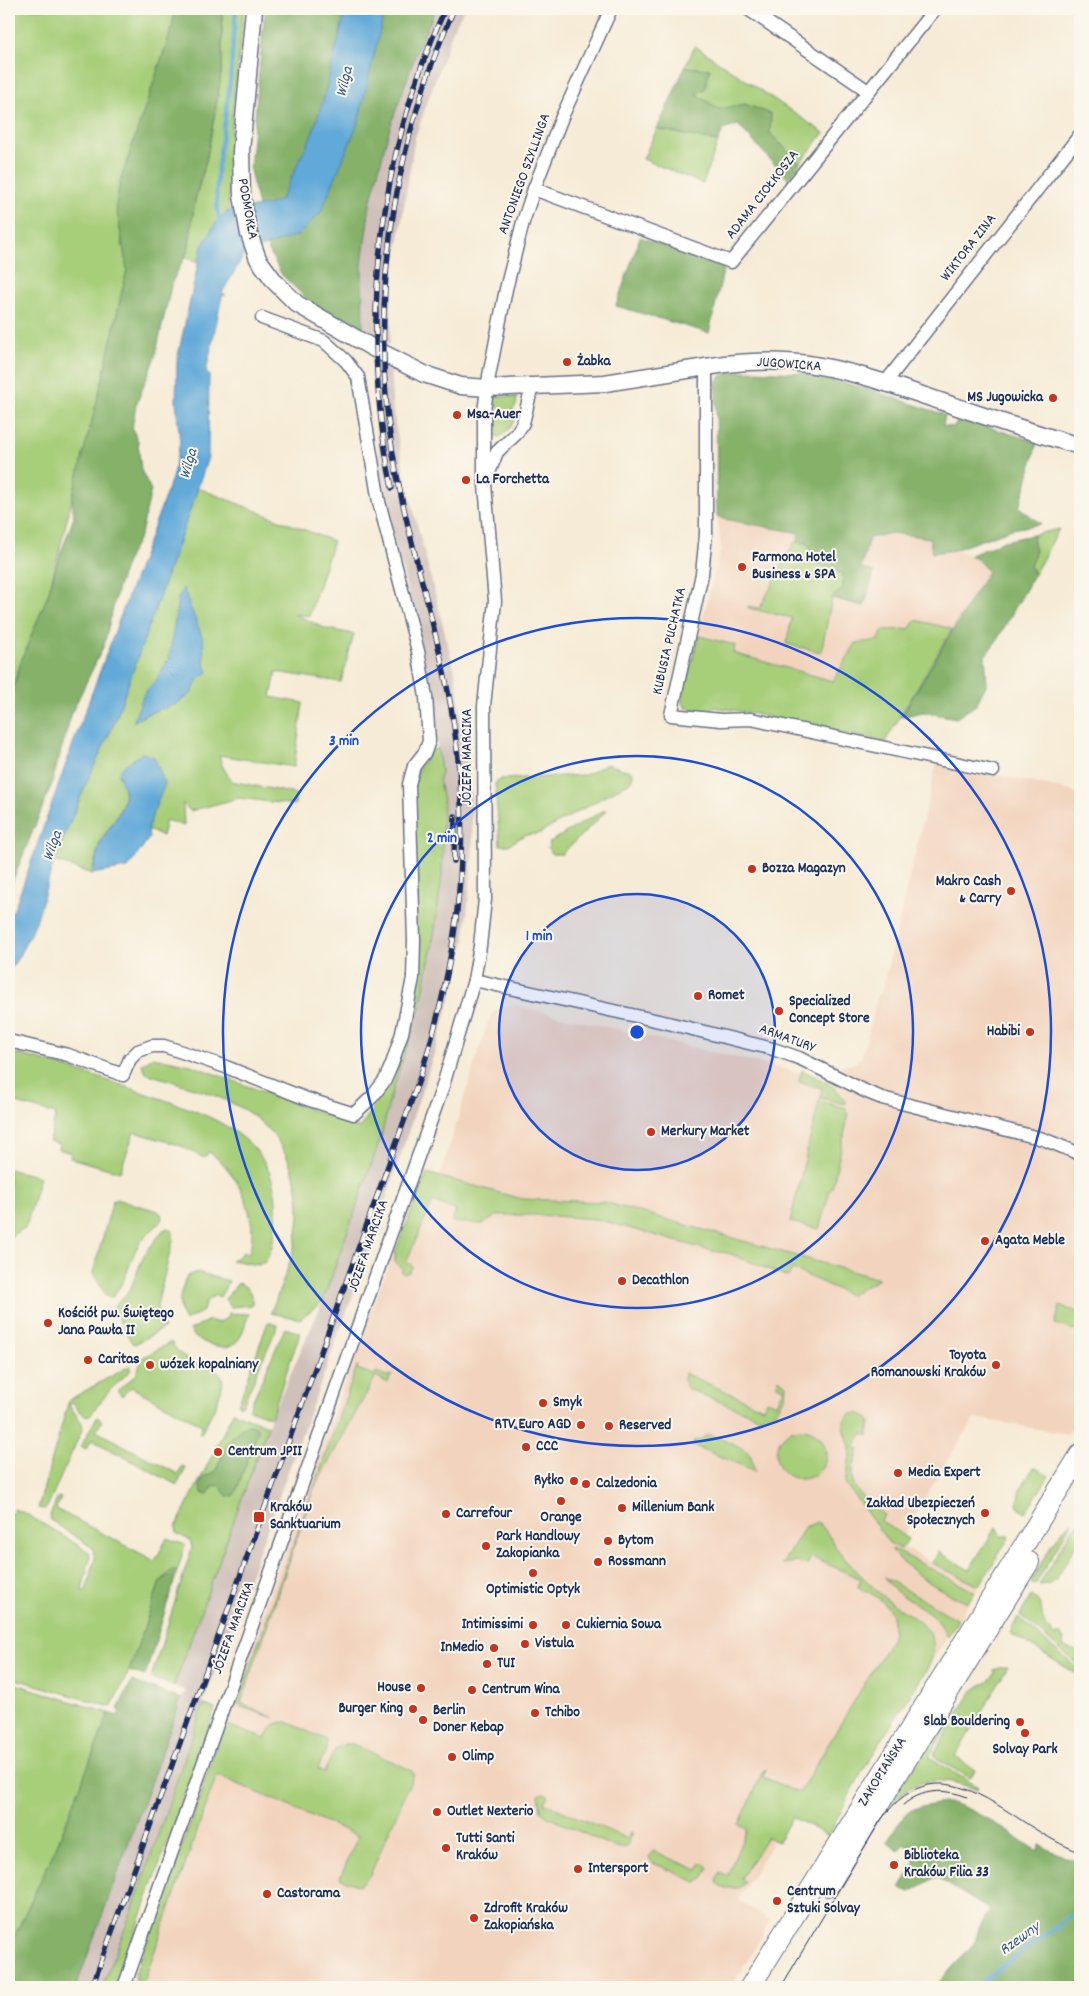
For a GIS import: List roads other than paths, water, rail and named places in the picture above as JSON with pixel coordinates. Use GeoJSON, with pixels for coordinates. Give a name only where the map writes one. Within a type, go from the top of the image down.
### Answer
{"type":"FeatureCollection","features":[{"type":"Feature","properties":{"kind":"main road","name":"ZAKOPIAŃSKA"},"geometry":{"type":"LineString","coordinates":[[765,1987],[993,1608],[1080,1455]]}},
{"type":"Feature","properties":{"kind":"main road","name":"ZAKOPIAŃSKA"},"geometry":{"type":"LineString","coordinates":[[993,1608],[1080,1479]]}},
{"type":"Feature","properties":{"kind":"main road","name":"ZAKOPIAŃSKA"},"geometry":{"type":"LineString","coordinates":[[750,1987],[971,1644]]}},
{"type":"Feature","properties":{"kind":"street","name":"PODMOKŁA"},"geometry":{"type":"LineString","coordinates":[[254,9],[240,151],[242,196],[249,234],[258,259],[285,293],[297,304],[333,326],[424,374],[461,386],[487,388]]}},
{"type":"Feature","properties":{"kind":"street","name":"ANTONIEGO SZYLLINGA"},"geometry":{"type":"LineString","coordinates":[[487,388],[506,288],[523,222],[562,117],[611,9]]}},
{"type":"Feature","properties":{"kind":"street"},"geometry":{"type":"LineString","coordinates":[[748,9],[868,91]]}},
{"type":"Feature","properties":{"kind":"street","name":"ADAMA CIOŁKOSZA"},"geometry":{"type":"LineString","coordinates":[[534,189],[731,262],[935,9]]}},
{"type":"Feature","properties":{"kind":"street","name":"WIKTORA ZINA"},"geometry":{"type":"LineString","coordinates":[[885,383],[1080,135]]}},
{"type":"Feature","properties":{"kind":"street"},"geometry":{"type":"LineString","coordinates":[[9,1041],[68,1055],[123,1075],[130,1059],[138,1051],[152,1046],[164,1046],[226,1067],[307,1099],[354,1114],[372,1097],[385,1080],[392,1064],[402,1033],[413,978],[414,940],[409,784],[414,766],[427,747],[429,729],[418,651],[379,502],[360,383],[351,366],[324,341],[262,318]]}},
{"type":"Feature","properties":{"kind":"street"},"geometry":{"type":"LineString","coordinates":[[324,341],[333,326]]}},
{"type":"Feature","properties":{"kind":"street","name":"JUGOWICKA"},"geometry":{"type":"LineString","coordinates":[[487,388],[605,383],[706,366],[745,362],[789,362],[850,372],[1080,446]]}},
{"type":"Feature","properties":{"kind":"street","name":"KUBUSIA PUCHATKA"},"geometry":{"type":"LineString","coordinates":[[706,366],[706,534],[702,574],[671,715],[720,720],[751,719],[993,771]]}},
{"type":"Feature","properties":{"kind":"street","name":"JÓZEFA MARCIKA"},"geometry":{"type":"LineString","coordinates":[[485,488],[497,452],[516,434],[523,423],[532,386]]}},
{"type":"Feature","properties":{"kind":"street","name":"JÓZEFA MARCIKA"},"geometry":{"type":"LineString","coordinates":[[124,1987],[442,1089],[474,980],[485,899],[484,706],[495,601],[485,488],[483,433],[487,388]]}},
{"type":"Feature","properties":{"kind":"street"},"geometry":{"type":"LineString","coordinates":[[483,433],[496,442],[504,444]]}},
{"type":"Feature","properties":{"kind":"street","name":"ARMATURY"},"geometry":{"type":"LineString","coordinates":[[474,980],[668,1023],[773,1049],[799,1058],[866,1092],[882,1098],[1043,1138],[1080,1154]]}},
{"type":"Feature","properties":{"kind":"water","name":"Wilga"},"geometry":{"type":"Polygon","coordinates":[[[346,9],[385,9],[358,123],[321,212],[298,235],[245,253],[222,293],[226,295],[222,296],[206,372],[209,375],[208,457],[115,721],[54,861],[36,922],[9,972],[9,918],[15,907],[77,733],[172,478],[180,443],[176,402],[177,360],[202,246],[217,221],[228,211],[267,205],[280,200],[313,132],[346,9]]]}},
{"type":"Feature","properties":{"kind":"water"},"geometry":{"type":"Polygon","coordinates":[[[183,588],[203,639],[204,660],[208,672],[198,679],[192,693],[177,704],[146,714],[133,722],[144,694],[158,678],[169,658],[178,599],[183,588]]]}},
{"type":"Feature","properties":{"kind":"water"},"geometry":{"type":"Polygon","coordinates":[[[143,753],[154,757],[165,784],[153,813],[148,830],[149,838],[128,868],[92,874],[100,844],[121,809],[124,800],[125,792],[118,773],[126,764],[143,753]]]}},
{"type":"Feature","properties":{"kind":"waterway"},"geometry":{"type":"LineString","coordinates":[[220,223],[217,209],[217,178],[229,86],[236,9]]}},
{"type":"Feature","properties":{"kind":"waterway","name":"Rzewny"},"geometry":{"type":"LineString","coordinates":[[974,1987],[1080,1910]]}},
{"type":"Feature","properties":{"kind":"tram line"},"geometry":{"type":"LineString","coordinates":[[781,1987],[880,1821],[904,1796],[929,1785],[953,1785],[978,1794],[1054,1840],[1080,1852]]}},
{"type":"Feature","properties":{"kind":"tram line"},"geometry":{"type":"LineString","coordinates":[[903,1805],[926,1793],[942,1791],[967,1797]]}},
{"type":"Feature","properties":{"kind":"railway"},"geometry":{"type":"LineString","coordinates":[[392,488],[382,427],[377,366],[376,305],[381,244],[390,184],[403,124],[422,66],[445,9]]}},
{"type":"Feature","properties":{"kind":"railway"},"geometry":{"type":"LineString","coordinates":[[92,1987],[420,1077],[435,1027],[447,976],[460,876],[462,826],[460,775],[454,724],[444,672],[404,509],[391,443],[384,358],[384,307],[395,205],[405,155],[418,105],[454,9]]}},
{"type":"Feature","properties":{"kind":"railway"},"geometry":{"type":"LineString","coordinates":[[454,861],[455,816]]}},
{"type":"Feature","properties":{"kind":"place","name":"Żabka"},"geometry":{"type":"Point","coordinates":[567,362]}},
{"type":"Feature","properties":{"kind":"place","name":"MS Jugowicka"},"geometry":{"type":"Point","coordinates":[1053,398]}},
{"type":"Feature","properties":{"kind":"place","name":"Msa-Auer"},"geometry":{"type":"Point","coordinates":[457,415]}},
{"type":"Feature","properties":{"kind":"place","name":"La Forchetta"},"geometry":{"type":"Point","coordinates":[466,480]}},
{"type":"Feature","properties":{"kind":"place","name":"Farmona Hotel Business & SPA"},"geometry":{"type":"Point","coordinates":[742,567]}},
{"type":"Feature","properties":{"kind":"place","name":"Bozza Magazyn"},"geometry":{"type":"Point","coordinates":[752,869]}},
{"type":"Feature","properties":{"kind":"place","name":"Makro Cash & Carry"},"geometry":{"type":"Point","coordinates":[1011,891]}},
{"type":"Feature","properties":{"kind":"place","name":"Romet"},"geometry":{"type":"Point","coordinates":[698,996]}},
{"type":"Feature","properties":{"kind":"place","name":"Specialized Concept Store"},"geometry":{"type":"Point","coordinates":[779,1011]}},
{"type":"Feature","properties":{"kind":"place","name":"Habibi"},"geometry":{"type":"Point","coordinates":[1030,1032]}},
{"type":"Feature","properties":{"kind":"place","name":"Merkury Market"},"geometry":{"type":"Point","coordinates":[651,1132]}},
{"type":"Feature","properties":{"kind":"place","name":"Agata Meble"},"geometry":{"type":"Point","coordinates":[985,1241]}},
{"type":"Feature","properties":{"kind":"place","name":"Decathlon"},"geometry":{"type":"Point","coordinates":[622,1281]}},
{"type":"Feature","properties":{"kind":"place","name":"Kościół pw. Świętego Jana Pawła II"},"geometry":{"type":"Point","coordinates":[48,1323]}},
{"type":"Feature","properties":{"kind":"place","name":"Caritas"},"geometry":{"type":"Point","coordinates":[88,1360]}},
{"type":"Feature","properties":{"kind":"place","name":"wózek kopalniany"},"geometry":{"type":"Point","coordinates":[150,1365]}},
{"type":"Feature","properties":{"kind":"place","name":"Toyota Romanowski Kraków"},"geometry":{"type":"Point","coordinates":[996,1365]}},
{"type":"Feature","properties":{"kind":"place","name":"Smyk"},"geometry":{"type":"Point","coordinates":[543,1403]}},
{"type":"Feature","properties":{"kind":"place","name":"RTV Euro AGD"},"geometry":{"type":"Point","coordinates":[581,1425]}},
{"type":"Feature","properties":{"kind":"place","name":"Reserved"},"geometry":{"type":"Point","coordinates":[609,1426]}},
{"type":"Feature","properties":{"kind":"place","name":"CCC"},"geometry":{"type":"Point","coordinates":[526,1447]}},
{"type":"Feature","properties":{"kind":"place","name":"Centrum JPII"},"geometry":{"type":"Point","coordinates":[218,1452]}},
{"type":"Feature","properties":{"kind":"place","name":"Media Expert"},"geometry":{"type":"Point","coordinates":[898,1473]}},
{"type":"Feature","properties":{"kind":"place","name":"Ryłko"},"geometry":{"type":"Point","coordinates":[574,1481]}},
{"type":"Feature","properties":{"kind":"place","name":"Calzedonia"},"geometry":{"type":"Point","coordinates":[586,1484]}},
{"type":"Feature","properties":{"kind":"place","name":"Orange"},"geometry":{"type":"Point","coordinates":[561,1501]}},
{"type":"Feature","properties":{"kind":"place","name":"Millenium Bank"},"geometry":{"type":"Point","coordinates":[622,1508]}},
{"type":"Feature","properties":{"kind":"place","name":"Zakład Ubezpieczeń Społecznych"},"geometry":{"type":"Point","coordinates":[985,1513]}},
{"type":"Feature","properties":{"kind":"place","name":"Carrefour"},"geometry":{"type":"Point","coordinates":[446,1514]}},
{"type":"Feature","properties":{"kind":"place","name":"Kraków Sanktuarium"},"geometry":{"type":"Point","coordinates":[259,1517]}},
{"type":"Feature","properties":{"kind":"place","name":"Bytom"},"geometry":{"type":"Point","coordinates":[608,1541]}},
{"type":"Feature","properties":{"kind":"place","name":"Park Handlowy Zakopianka"},"geometry":{"type":"Point","coordinates":[486,1546]}},
{"type":"Feature","properties":{"kind":"place","name":"Rossmann"},"geometry":{"type":"Point","coordinates":[598,1562]}},
{"type":"Feature","properties":{"kind":"place","name":"Optimistic Optyk"},"geometry":{"type":"Point","coordinates":[533,1573]}},
{"type":"Feature","properties":{"kind":"place","name":"Intimissimi"},"geometry":{"type":"Point","coordinates":[533,1625]}},
{"type":"Feature","properties":{"kind":"place","name":"Cukiernia Sowa"},"geometry":{"type":"Point","coordinates":[566,1625]}},
{"type":"Feature","properties":{"kind":"place","name":"Vistula"},"geometry":{"type":"Point","coordinates":[525,1644]}},
{"type":"Feature","properties":{"kind":"place","name":"InMedio"},"geometry":{"type":"Point","coordinates":[494,1648]}},
{"type":"Feature","properties":{"kind":"place","name":"TUI"},"geometry":{"type":"Point","coordinates":[487,1664]}},
{"type":"Feature","properties":{"kind":"place","name":"House"},"geometry":{"type":"Point","coordinates":[421,1688]}},
{"type":"Feature","properties":{"kind":"place","name":"Centrum Wina"},"geometry":{"type":"Point","coordinates":[472,1690]}},
{"type":"Feature","properties":{"kind":"place","name":"Burger King"},"geometry":{"type":"Point","coordinates":[413,1709]}},
{"type":"Feature","properties":{"kind":"place","name":"Tchibo"},"geometry":{"type":"Point","coordinates":[535,1713]}},
{"type":"Feature","properties":{"kind":"place","name":"Berlin Doner Kebap"},"geometry":{"type":"Point","coordinates":[423,1720]}},
{"type":"Feature","properties":{"kind":"place","name":"Slab Bouldering"},"geometry":{"type":"Point","coordinates":[1020,1722]}},
{"type":"Feature","properties":{"kind":"place","name":"Solvay Park"},"geometry":{"type":"Point","coordinates":[1025,1733]}},
{"type":"Feature","properties":{"kind":"place","name":"Olimp"},"geometry":{"type":"Point","coordinates":[452,1757]}},
{"type":"Feature","properties":{"kind":"place","name":"Outlet Nexterio"},"geometry":{"type":"Point","coordinates":[437,1812]}},
{"type":"Feature","properties":{"kind":"place","name":"Tutti Santi Kraków"},"geometry":{"type":"Point","coordinates":[446,1848]}},
{"type":"Feature","properties":{"kind":"place","name":"Biblioteka Kraków Filia 33"},"geometry":{"type":"Point","coordinates":[894,1865]}},
{"type":"Feature","properties":{"kind":"place","name":"Intersport"},"geometry":{"type":"Point","coordinates":[578,1869]}},
{"type":"Feature","properties":{"kind":"place","name":"Castorama"},"geometry":{"type":"Point","coordinates":[267,1894]}},
{"type":"Feature","properties":{"kind":"place","name":"Centrum Sztuki Solvay"},"geometry":{"type":"Point","coordinates":[777,1901]}},
{"type":"Feature","properties":{"kind":"place","name":"Zdrofit Kraków Zakopiańska"},"geometry":{"type":"Point","coordinates":[474,1918]}}]}
